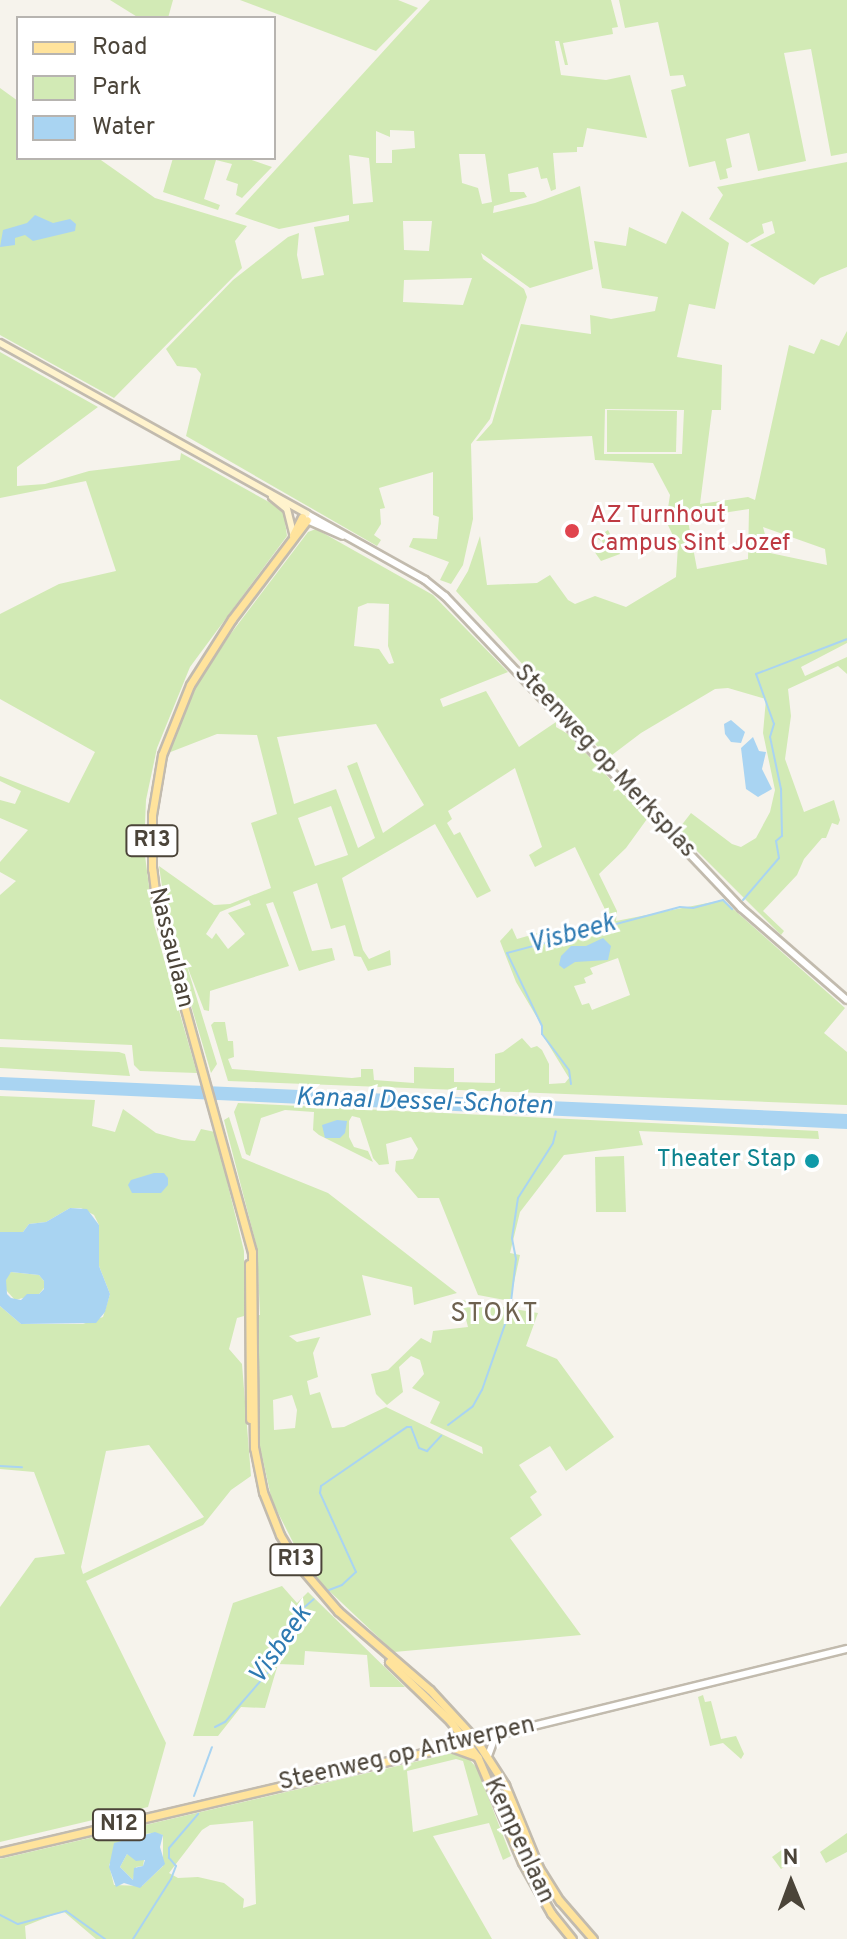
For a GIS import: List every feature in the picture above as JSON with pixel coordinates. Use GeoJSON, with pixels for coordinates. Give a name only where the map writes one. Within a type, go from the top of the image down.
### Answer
{"type":"FeatureCollection","features":[{"type":"Feature","properties":{"kind":"main road"},"geometry":{"type":"LineString","coordinates":[[2,343],[269,493],[308,519]]}},
{"type":"Feature","properties":{"kind":"main road"},"geometry":{"type":"LineString","coordinates":[[269,493],[287,509],[293,534]]}},
{"type":"Feature","properties":{"kind":"main road","name":"Nassaulaan"},"geometry":{"type":"LineString","coordinates":[[308,519],[217,640],[190,685],[171,727],[156,785],[152,830],[153,883],[165,938],[248,1237],[249,1406],[263,1492],[280,1535],[322,1595],[472,1741]]}},
{"type":"Feature","properties":{"kind":"main road","name":"Nassaulaan"},"geometry":{"type":"LineString","coordinates":[[289,545],[293,534],[308,519]]}},
{"type":"Feature","properties":{"kind":"main road","name":"Nassaulaan"},"geometry":{"type":"LineString","coordinates":[[378,1648],[430,1690],[472,1741]]}},
{"type":"Feature","properties":{"kind":"main road"},"geometry":{"type":"LineString","coordinates":[[450,1721],[453,1734],[447,1746],[478,1758]]}},
{"type":"Feature","properties":{"kind":"main road","name":"Steenweg op Antwerpen"},"geometry":{"type":"LineString","coordinates":[[0,1852],[472,1741]]}},
{"type":"Feature","properties":{"kind":"main road","name":"Kempenlaan"},"geometry":{"type":"LineString","coordinates":[[472,1741],[488,1756],[539,1868],[560,1901],[593,1939]]}},
{"type":"Feature","properties":{"kind":"main road","name":"Kempenlaan"},"geometry":{"type":"LineString","coordinates":[[472,1741],[522,1862],[551,1913],[572,1939]]}},
{"type":"Feature","properties":{"kind":"main road","name":"R13"},"geometry":{"type":"LineString","coordinates":[[494,1790],[501,1789],[516,1812]]}},
{"type":"Feature","properties":{"kind":"street","name":"Steenweg op Merksplas"},"geometry":{"type":"LineString","coordinates":[[308,519],[350,538]]}},
{"type":"Feature","properties":{"kind":"street","name":"Steenweg op Merksplas"},"geometry":{"type":"LineString","coordinates":[[308,519],[350,538],[445,596],[741,908],[847,1000]]}},
{"type":"Feature","properties":{"kind":"street","name":"Steenweg op Antwerpen"},"geometry":{"type":"LineString","coordinates":[[472,1741],[847,1649]]}},
{"type":"Feature","properties":{"kind":"street"},"geometry":{"type":"LineString","coordinates":[[488,1756],[496,1734]]}},
{"type":"Feature","properties":{"kind":"green space"},"geometry":{"type":"Polygon","coordinates":[[[110,0],[173,0],[169,16],[136,16],[110,0]]]}},
{"type":"Feature","properties":{"kind":"green space"},"geometry":{"type":"Polygon","coordinates":[[[240,0],[398,0],[418,8],[376,51],[240,0]]]}},
{"type":"Feature","properties":{"kind":"green space"},"geometry":{"type":"Polygon","coordinates":[[[430,0],[611,0],[618,27],[612,28],[613,34],[563,43],[568,65],[565,65],[559,41],[555,41],[561,75],[606,80],[630,75],[647,138],[587,128],[583,147],[577,147],[577,152],[553,153],[556,189],[551,191],[547,178],[541,179],[538,167],[508,174],[510,192],[524,192],[527,197],[494,206],[493,213],[535,203],[580,186],[593,269],[530,288],[481,253],[483,259],[524,289],[527,297],[490,419],[471,444],[473,519],[463,565],[451,584],[440,580],[449,562],[409,547],[413,538],[437,539],[439,517],[433,515],[433,472],[379,488],[385,508],[380,509],[381,524],[374,535],[381,540],[377,546],[186,436],[201,374],[196,368],[177,366],[166,349],[233,280],[288,237],[299,233],[297,255],[302,279],[324,275],[314,227],[349,221],[349,215],[279,229],[235,214],[430,0]],[[390,130],[390,137],[376,131],[376,163],[392,163],[392,150],[415,148],[414,131],[390,130]],[[459,154],[462,183],[478,188],[482,204],[492,202],[485,154],[459,154]],[[349,155],[353,204],[373,202],[369,158],[349,155]],[[403,221],[404,250],[429,251],[432,221],[403,221]],[[472,278],[404,280],[403,302],[463,305],[472,278]]]}},
{"type":"Feature","properties":{"kind":"green space"},"geometry":{"type":"Polygon","coordinates":[[[619,0],[847,0],[847,153],[831,156],[811,49],[784,53],[806,161],[758,171],[749,133],[726,139],[732,167],[726,169],[728,178],[720,180],[715,161],[689,167],[671,90],[686,86],[683,75],[670,76],[658,22],[625,28],[619,0]]]}},
{"type":"Feature","properties":{"kind":"green space"},"geometry":{"type":"Polygon","coordinates":[[[0,88],[16,100],[16,160],[101,160],[155,198],[247,226],[235,241],[242,268],[114,398],[0,335],[0,88]]]}},
{"type":"Feature","properties":{"kind":"green space"},"geometry":{"type":"Polygon","coordinates":[[[172,160],[216,160],[204,199],[220,205],[218,210],[163,192],[172,160]]]}},
{"type":"Feature","properties":{"kind":"green space"},"geometry":{"type":"Polygon","coordinates":[[[216,160],[252,160],[272,167],[242,198],[236,195],[238,184],[226,180],[232,164],[216,160]]]}},
{"type":"Feature","properties":{"kind":"green space"},"geometry":{"type":"Polygon","coordinates":[[[847,162],[847,267],[820,278],[814,285],[750,245],[775,233],[772,221],[762,224],[764,233],[747,243],[709,219],[723,195],[717,187],[847,162]]]}},
{"type":"Feature","properties":{"kind":"green space"},"geometry":{"type":"Polygon","coordinates":[[[682,211],[729,243],[715,309],[689,304],[677,357],[722,365],[721,410],[712,410],[700,504],[748,497],[755,500],[789,345],[814,354],[821,339],[839,346],[847,331],[847,643],[801,667],[805,676],[847,657],[847,674],[838,666],[788,689],[791,716],[785,759],[804,812],[834,800],[840,820],[838,825],[832,823],[826,838],[822,838],[804,859],[797,875],[763,911],[784,931],[781,935],[677,831],[691,813],[732,844],[741,847],[756,838],[770,812],[775,790],[763,733],[766,699],[728,688],[715,689],[641,733],[608,758],[456,591],[468,571],[480,536],[487,585],[537,583],[550,575],[568,600],[575,604],[595,596],[626,607],[676,577],[678,546],[666,521],[670,495],[653,463],[595,460],[592,436],[476,441],[492,423],[521,324],[591,334],[590,315],[611,319],[655,311],[658,297],[602,288],[594,241],[626,246],[629,227],[666,244],[682,211]],[[605,409],[604,454],[682,454],[684,410],[605,409]],[[749,509],[696,517],[684,512],[680,517],[688,521],[697,569],[748,559],[749,509]],[[763,527],[770,553],[827,565],[825,549],[763,527]]]}},
{"type":"Feature","properties":{"kind":"green space"},"geometry":{"type":"Polygon","coordinates":[[[0,352],[98,407],[17,467],[17,486],[45,484],[89,471],[180,460],[181,453],[278,507],[284,514],[287,536],[190,667],[157,748],[146,800],[144,848],[154,924],[197,1073],[140,1071],[134,1065],[132,1045],[0,1039],[0,895],[16,881],[0,872],[0,862],[28,830],[0,818],[0,800],[15,804],[21,791],[0,781],[0,776],[69,803],[95,752],[0,699],[0,614],[59,584],[116,571],[86,481],[0,498],[0,352]]]}},
{"type":"Feature","properties":{"kind":"green space"},"geometry":{"type":"Polygon","coordinates":[[[607,410],[677,411],[676,452],[607,452],[607,410]]]}},
{"type":"Feature","properties":{"kind":"green space"},"geometry":{"type":"Polygon","coordinates":[[[316,529],[433,595],[508,672],[440,699],[443,707],[486,691],[519,747],[556,722],[556,727],[568,734],[647,819],[626,848],[599,874],[617,911],[616,921],[723,900],[845,1008],[824,1033],[847,1052],[847,1105],[228,1081],[211,1025],[214,1022],[225,1022],[228,1041],[233,1041],[234,1057],[228,1059],[232,1069],[352,1078],[361,1077],[361,1069],[373,1069],[374,1080],[414,1083],[414,1067],[454,1068],[454,1082],[495,1083],[495,1054],[522,1038],[531,1048],[537,1046],[542,1050],[549,1064],[549,1084],[565,1083],[569,1078],[542,1034],[542,1026],[516,982],[500,941],[512,928],[517,939],[538,933],[543,942],[612,924],[575,847],[535,867],[529,855],[542,847],[515,768],[448,811],[452,819],[447,823],[454,835],[460,832],[491,891],[477,898],[435,824],[342,878],[363,950],[369,959],[390,950],[391,965],[368,971],[361,957],[354,956],[345,925],[331,929],[317,883],[293,892],[312,951],[332,948],[335,960],[299,971],[273,902],[266,904],[289,966],[210,991],[209,1011],[204,1010],[186,963],[217,1064],[211,1073],[168,927],[159,866],[214,905],[230,904],[271,888],[251,823],[277,814],[257,735],[217,734],[168,753],[197,685],[229,636],[308,532],[316,529]],[[368,603],[358,607],[354,646],[379,649],[389,664],[394,663],[388,646],[389,604],[368,603]],[[376,724],[277,737],[294,804],[336,789],[358,848],[375,838],[347,766],[357,762],[383,833],[424,805],[376,724]],[[331,806],[298,818],[315,866],[348,855],[331,806]],[[249,900],[220,912],[206,934],[212,939],[216,933],[228,949],[245,934],[228,913],[251,905],[249,900]],[[618,958],[590,968],[593,974],[584,978],[586,983],[574,986],[582,1005],[589,1003],[592,1010],[630,995],[618,958]]]}},
{"type":"Feature","properties":{"kind":"green space"},"geometry":{"type":"Polygon","coordinates":[[[608,530],[620,554],[601,561],[594,551],[603,542],[596,538],[608,530]]]}},
{"type":"Feature","properties":{"kind":"green space"},"geometry":{"type":"Polygon","coordinates":[[[0,1047],[119,1052],[125,1054],[130,1076],[0,1068],[0,1047]]]}},
{"type":"Feature","properties":{"kind":"green space"},"geometry":{"type":"Polygon","coordinates":[[[0,1096],[95,1100],[92,1126],[115,1132],[123,1109],[156,1133],[182,1140],[195,1141],[201,1129],[215,1132],[244,1251],[244,1316],[237,1318],[229,1349],[242,1364],[251,1476],[231,1490],[203,1525],[86,1581],[166,1743],[148,1807],[0,1842],[0,1607],[35,1558],[65,1554],[34,1472],[0,1469],[0,1306],[21,1324],[83,1324],[103,1317],[110,1294],[99,1266],[99,1225],[94,1215],[81,1208],[70,1208],[46,1222],[29,1224],[23,1232],[0,1232],[0,1096]],[[149,1445],[106,1451],[81,1567],[83,1574],[204,1517],[149,1445]]]}},
{"type":"Feature","properties":{"kind":"green space"},"geometry":{"type":"Polygon","coordinates":[[[238,1103],[818,1131],[819,1139],[639,1131],[643,1145],[564,1155],[520,1212],[510,1253],[520,1255],[510,1301],[478,1295],[439,1198],[418,1198],[395,1171],[396,1161],[413,1159],[418,1149],[411,1137],[386,1144],[389,1164],[379,1165],[373,1158],[360,1118],[352,1116],[349,1121],[349,1137],[354,1147],[368,1151],[373,1162],[313,1130],[314,1112],[285,1110],[261,1118],[250,1156],[246,1154],[234,1112],[238,1103]]]}},
{"type":"Feature","properties":{"kind":"green space"},"geometry":{"type":"Polygon","coordinates":[[[229,1117],[242,1158],[328,1193],[457,1293],[414,1305],[412,1287],[362,1275],[371,1315],[289,1336],[297,1342],[320,1337],[313,1353],[318,1377],[307,1381],[310,1395],[320,1392],[332,1428],[344,1427],[386,1407],[483,1454],[482,1447],[430,1423],[440,1402],[412,1388],[424,1374],[420,1360],[411,1356],[399,1367],[403,1392],[387,1405],[376,1394],[371,1374],[388,1370],[421,1338],[431,1343],[433,1331],[468,1327],[461,1300],[538,1313],[526,1346],[557,1359],[614,1437],[566,1471],[550,1446],[519,1465],[537,1492],[530,1497],[542,1515],[510,1538],[581,1635],[394,1652],[324,1586],[298,1552],[272,1501],[256,1429],[257,1315],[260,1315],[257,1248],[224,1120],[229,1117]],[[292,1395],[273,1400],[274,1430],[295,1428],[297,1410],[292,1395]]]}},
{"type":"Feature","properties":{"kind":"green space"},"geometry":{"type":"Polygon","coordinates":[[[624,1156],[626,1212],[596,1212],[595,1157],[624,1156]]]}},
{"type":"Feature","properties":{"kind":"green space"},"geometry":{"type":"Polygon","coordinates":[[[11,1272],[39,1275],[44,1281],[44,1288],[39,1294],[15,1300],[6,1290],[6,1277],[11,1272]]]}},
{"type":"Feature","properties":{"kind":"green space"},"geometry":{"type":"Polygon","coordinates":[[[282,1586],[297,1603],[308,1592],[405,1687],[370,1687],[367,1655],[305,1651],[304,1665],[278,1664],[265,1708],[241,1707],[218,1736],[193,1736],[233,1603],[282,1586]]]}},
{"type":"Feature","properties":{"kind":"green space"},"geometry":{"type":"Polygon","coordinates":[[[703,1695],[705,1702],[711,1701],[721,1739],[736,1736],[744,1754],[741,1759],[723,1743],[710,1746],[698,1697],[703,1695]]]}},
{"type":"Feature","properties":{"kind":"green space"},"geometry":{"type":"Polygon","coordinates":[[[453,1753],[466,1756],[477,1768],[511,1856],[503,1860],[489,1823],[433,1836],[492,1939],[96,1939],[63,1911],[25,1926],[26,1939],[0,1939],[0,1859],[453,1753]],[[456,1759],[407,1771],[413,1832],[478,1815],[463,1761],[456,1759]],[[253,1821],[210,1825],[202,1830],[169,1873],[178,1878],[198,1877],[224,1883],[244,1899],[243,1908],[256,1904],[253,1821]],[[151,1833],[123,1838],[109,1865],[114,1885],[142,1886],[163,1866],[163,1835],[151,1833]]]}},
{"type":"Feature","properties":{"kind":"green space"},"geometry":{"type":"Polygon","coordinates":[[[847,1833],[847,1852],[826,1863],[820,1852],[847,1833]]]}},
{"type":"Feature","properties":{"kind":"green space"},"geometry":{"type":"Polygon","coordinates":[[[787,1846],[796,1858],[781,1869],[772,1857],[787,1846]]]}},
{"type":"Feature","properties":{"kind":"green space"},"geometry":{"type":"Polygon","coordinates":[[[127,1854],[144,1860],[143,1866],[136,1867],[133,1880],[120,1867],[127,1854]]]}},
{"type":"Feature","properties":{"kind":"water"},"geometry":{"type":"Polygon","coordinates":[[[35,215],[53,223],[70,219],[76,224],[75,231],[33,241],[25,235],[15,238],[15,245],[0,247],[3,230],[27,223],[35,215]]]}},
{"type":"Feature","properties":{"kind":"water"},"geometry":{"type":"Polygon","coordinates":[[[731,720],[745,732],[741,743],[731,742],[725,734],[724,724],[731,720]]]}},
{"type":"Feature","properties":{"kind":"water"},"geometry":{"type":"Polygon","coordinates":[[[753,737],[759,751],[766,752],[762,769],[772,789],[758,797],[746,789],[741,748],[753,737]]]}},
{"type":"Feature","properties":{"kind":"water"},"geometry":{"type":"Polygon","coordinates":[[[603,938],[611,946],[608,960],[575,962],[564,969],[559,965],[561,956],[571,946],[586,946],[603,938]]]}},
{"type":"Feature","properties":{"kind":"water","name":"Kanaal Dessel-Schoten"},"geometry":{"type":"Polygon","coordinates":[[[0,1077],[847,1114],[847,1129],[0,1090],[0,1077]]]}},
{"type":"Feature","properties":{"kind":"water"},"geometry":{"type":"Polygon","coordinates":[[[337,1120],[347,1121],[345,1133],[340,1138],[325,1138],[322,1125],[337,1120]]]}},
{"type":"Feature","properties":{"kind":"water"},"geometry":{"type":"Polygon","coordinates":[[[164,1173],[168,1178],[168,1185],[161,1193],[132,1193],[128,1185],[131,1180],[164,1173]]]}},
{"type":"Feature","properties":{"kind":"water"},"geometry":{"type":"Polygon","coordinates":[[[70,1208],[87,1209],[99,1225],[99,1266],[110,1294],[105,1312],[96,1323],[21,1324],[0,1306],[0,1232],[23,1232],[29,1224],[46,1222],[70,1208]],[[11,1272],[6,1280],[7,1294],[21,1300],[27,1294],[39,1294],[44,1289],[44,1281],[39,1275],[11,1272]]]}},
{"type":"Feature","properties":{"kind":"water"},"geometry":{"type":"Polygon","coordinates":[[[155,1832],[163,1835],[160,1847],[165,1864],[140,1888],[124,1883],[116,1887],[109,1867],[114,1843],[155,1832]],[[127,1854],[120,1867],[133,1880],[134,1868],[143,1866],[145,1860],[136,1861],[127,1854]]]}},
{"type":"Feature","properties":{"kind":"waterway","name":"Visbeek"},"geometry":{"type":"LineString","coordinates":[[743,900],[779,858],[776,841],[782,836],[781,789],[770,737],[774,724],[756,674],[847,639]]}},
{"type":"Feature","properties":{"kind":"waterway","name":"Visbeek"},"geometry":{"type":"LineString","coordinates":[[571,1084],[569,1070],[542,1034],[542,1026],[507,953],[680,907],[693,908],[723,900],[732,909]]}},
{"type":"Feature","properties":{"kind":"waterway","name":"Visbeek"},"geometry":{"type":"LineString","coordinates":[[511,1302],[516,1259],[512,1238],[518,1198],[553,1143],[556,1131]]}},
{"type":"Feature","properties":{"kind":"waterway","name":"Visbeek"},"geometry":{"type":"LineString","coordinates":[[448,1425],[473,1406],[482,1390],[511,1307]]}},
{"type":"Feature","properties":{"kind":"waterway","name":"Visbeek"},"geometry":{"type":"LineString","coordinates":[[329,1590],[342,1585],[356,1572],[320,1493],[321,1486],[407,1427],[411,1427],[419,1448],[427,1451],[441,1436]]}},
{"type":"Feature","properties":{"kind":"waterway"},"geometry":{"type":"LineString","coordinates":[[0,1466],[22,1467]]}},
{"type":"Feature","properties":{"kind":"waterway","name":"Visbeek"},"geometry":{"type":"LineString","coordinates":[[215,1727],[225,1722],[270,1670],[300,1611],[314,1599]]}},
{"type":"Feature","properties":{"kind":"waterway","name":"Visbeek"},"geometry":{"type":"LineString","coordinates":[[194,1796],[212,1747]]}},
{"type":"Feature","properties":{"kind":"waterway","name":"Visbeek"},"geometry":{"type":"LineString","coordinates":[[133,1939],[171,1879],[176,1866],[169,1858],[169,1848],[198,1814]]}},
{"type":"Feature","properties":{"kind":"waterway"},"geometry":{"type":"LineString","coordinates":[[0,1915],[18,1924],[66,1911],[105,1939]]}},
{"type":"Feature","properties":{"kind":"place","name":"AZ Turnhout Campus Sint Jozef"},"geometry":{"type":"Point","coordinates":[572,531]}},
{"type":"Feature","properties":{"kind":"place","name":"Theater Stap"},"geometry":{"type":"Point","coordinates":[812,1161]}},
{"type":"Feature","properties":{"kind":"district","name":"STOKT"},"geometry":{"type":"Point","coordinates":[495,1315]}}]}
